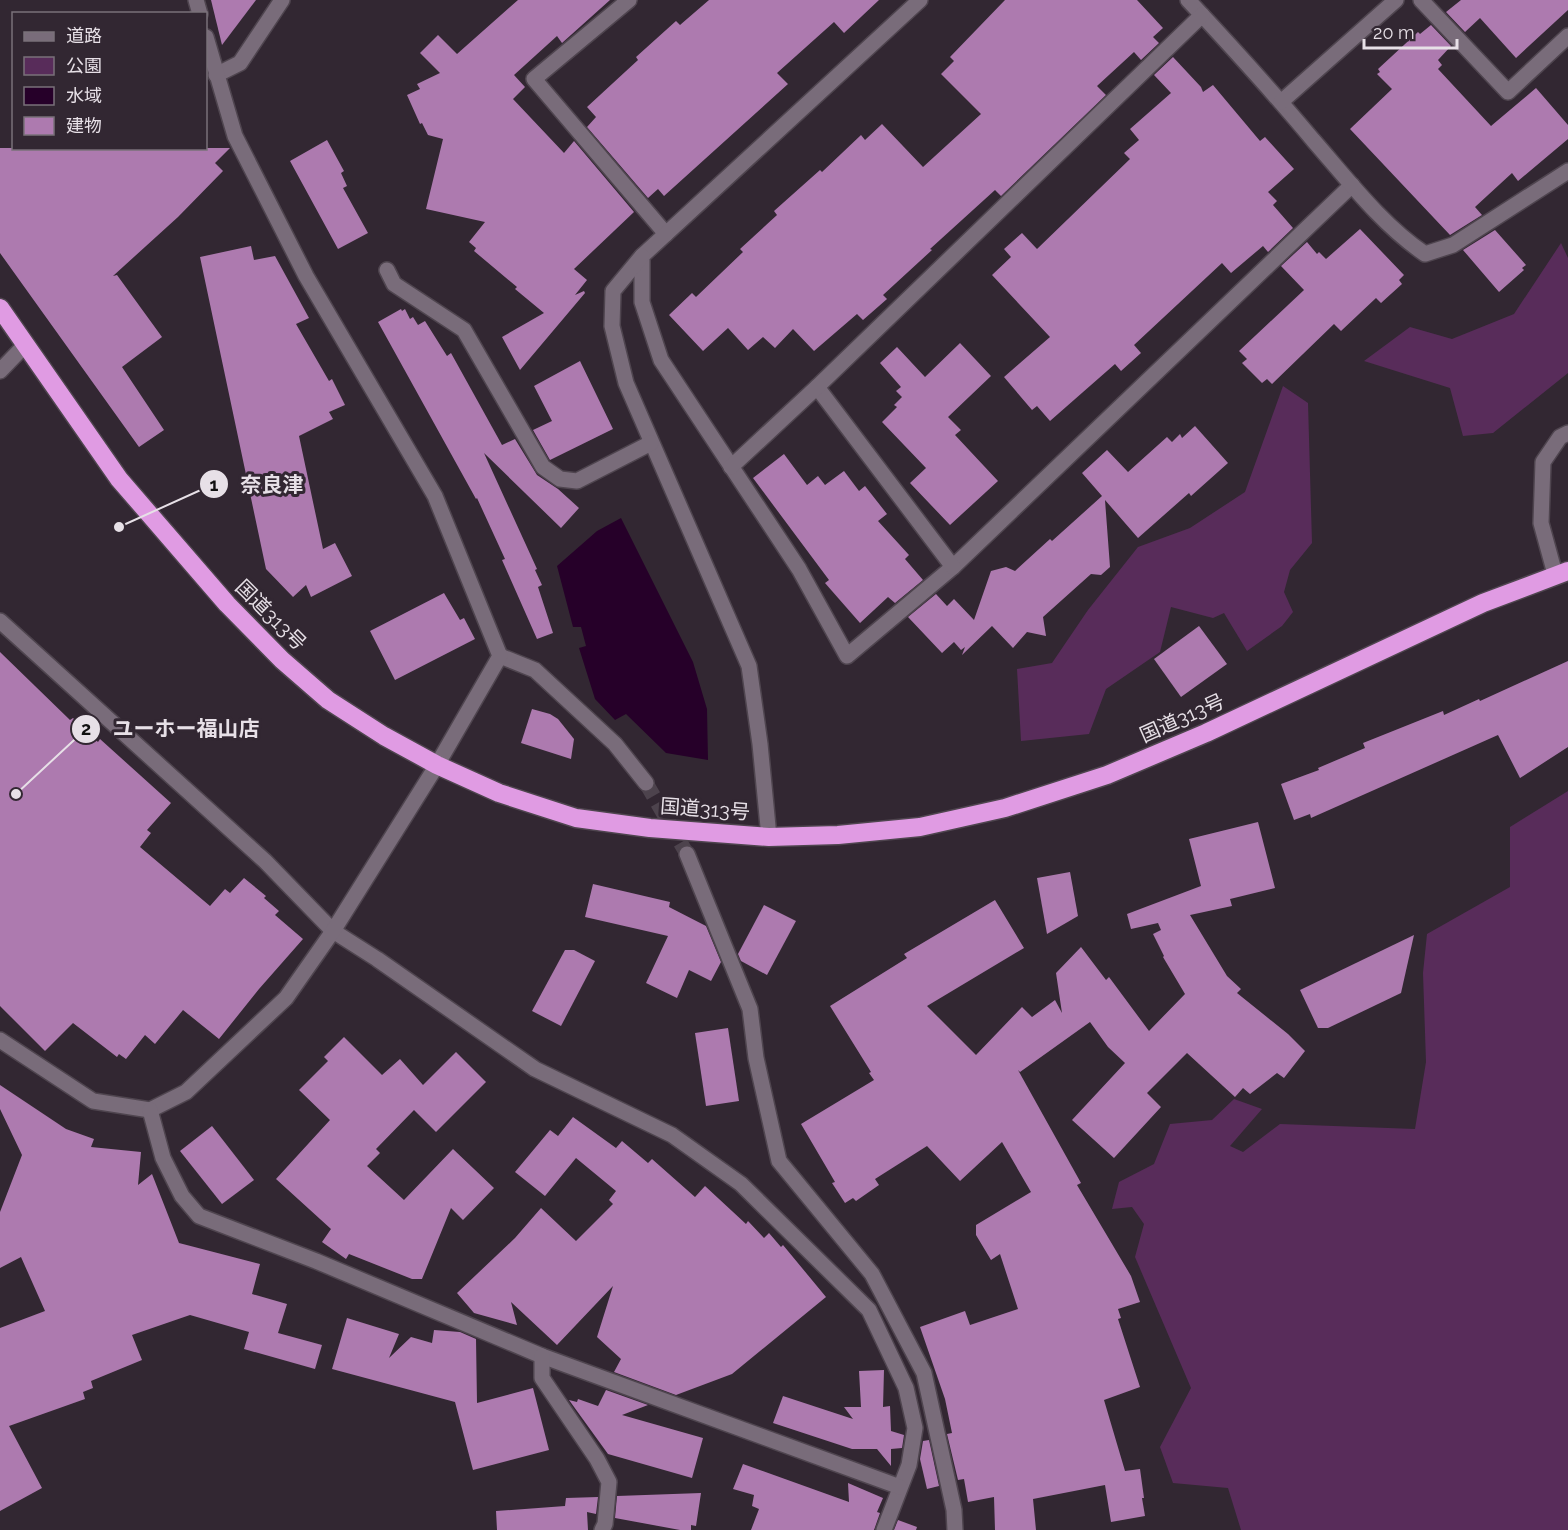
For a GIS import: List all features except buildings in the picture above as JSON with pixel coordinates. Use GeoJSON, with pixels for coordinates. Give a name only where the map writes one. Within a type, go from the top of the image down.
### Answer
{"type":"FeatureCollection","features":[{"type":"Feature","properties":{"kind":"highway","name":"国道313号"},"geometry":{"type":"LineString","coordinates":[[0,308],[119,479],[227,604],[282,660],[328,700],[384,736],[437,765],[499,793],[576,818],[650,828],[769,837],[838,835],[920,827],[1005,808],[1107,775],[1206,733],[1483,603],[1562,572]]}},
{"type":"Feature","properties":{"kind":"street"},"geometry":{"type":"LineString","coordinates":[[216,75],[240,63],[282,0]]}},
{"type":"Feature","properties":{"kind":"street"},"geometry":{"type":"LineString","coordinates":[[629,0],[534,79],[666,234]]}},
{"type":"Feature","properties":{"kind":"street"},"geometry":{"type":"LineString","coordinates":[[769,837],[750,666],[626,383],[612,326],[613,291],[642,256],[920,0]]}},
{"type":"Feature","properties":{"kind":"street"},"geometry":{"type":"LineString","coordinates":[[1188,0],[1401,238],[1425,254],[1453,245],[1568,171]]}},
{"type":"Feature","properties":{"kind":"street"},"geometry":{"type":"LineString","coordinates":[[1281,102],[1396,0]]}},
{"type":"Feature","properties":{"kind":"street"},"geometry":{"type":"LineString","coordinates":[[1421,0],[1508,92],[1568,36]]}},
{"type":"Feature","properties":{"kind":"street"},"geometry":{"type":"LineString","coordinates":[[731,467],[817,387],[1202,15]]}},
{"type":"Feature","properties":{"kind":"street"},"geometry":{"type":"LineString","coordinates":[[207,41],[235,136],[306,276],[435,496],[500,656],[536,670],[615,744],[646,783]]}},
{"type":"Feature","properties":{"kind":"street"},"geometry":{"type":"LineString","coordinates":[[642,256],[642,302],[661,360],[799,569],[847,656],[953,567],[1352,185]]}},
{"type":"Feature","properties":{"kind":"street"},"geometry":{"type":"LineString","coordinates":[[387,270],[394,284],[464,330],[543,467],[560,479],[577,481],[651,442]]}},
{"type":"Feature","properties":{"kind":"street"},"geometry":{"type":"LineString","coordinates":[[0,371],[27,344]]}},
{"type":"Feature","properties":{"kind":"street"},"geometry":{"type":"LineString","coordinates":[[817,387],[953,567]]}},
{"type":"Feature","properties":{"kind":"street"},"geometry":{"type":"LineString","coordinates":[[1562,572],[1541,523],[1543,462],[1560,437],[1568,433]]}},
{"type":"Feature","properties":{"kind":"street"},"geometry":{"type":"LineString","coordinates":[[0,621],[265,861],[333,931],[386,965],[535,1069],[672,1135],[741,1184],[869,1310],[906,1389],[915,1428],[909,1465],[884,1530]]}},
{"type":"Feature","properties":{"kind":"street"},"geometry":{"type":"LineString","coordinates":[[0,1040],[93,1101],[150,1110],[186,1092],[286,998],[333,931],[437,765],[500,656]]}},
{"type":"Feature","properties":{"kind":"street"},"geometry":{"type":"LineString","coordinates":[[687,854],[750,1009],[756,1058],[779,1161],[872,1274],[924,1373],[954,1510],[955,1530]]}},
{"type":"Feature","properties":{"kind":"street"},"geometry":{"type":"LineString","coordinates":[[150,1110],[163,1158],[182,1196],[199,1216],[316,1261],[542,1356],[900,1487]]}},
{"type":"Feature","properties":{"kind":"street"},"geometry":{"type":"LineString","coordinates":[[542,1356],[542,1378],[597,1459],[609,1482],[602,1530]]}},
{"type":"Feature","properties":{"kind":"green space"},"geometry":{"type":"Polygon","coordinates":[[[1561,243],[1568,258],[1568,373],[1493,433],[1463,436],[1450,388],[1364,361],[1410,327],[1452,339],[1514,314],[1561,243]]]}},
{"type":"Feature","properties":{"kind":"green space"},"geometry":{"type":"Polygon","coordinates":[[[1283,386],[1308,403],[1312,543],[1290,570],[1284,592],[1293,612],[1282,626],[1247,651],[1224,613],[1213,618],[1171,607],[1160,652],[1106,689],[1089,734],[1021,741],[1017,669],[1052,663],[1088,610],[1138,547],[1190,528],[1245,492],[1283,386]]]}},
{"type":"Feature","properties":{"kind":"green space"},"geometry":{"type":"Polygon","coordinates":[[[1568,791],[1568,1530],[1241,1530],[1228,1488],[1173,1483],[1160,1447],[1191,1388],[1135,1257],[1144,1224],[1132,1207],[1112,1209],[1119,1182],[1154,1164],[1170,1124],[1212,1120],[1234,1099],[1262,1109],[1230,1146],[1243,1152],[1280,1124],[1415,1129],[1426,1062],[1423,973],[1427,934],[1510,887],[1510,827],[1568,791]]]}},
{"type":"Feature","properties":{"kind":"water"},"geometry":{"type":"Polygon","coordinates":[[[621,518],[693,662],[707,709],[708,760],[666,753],[626,714],[615,720],[595,699],[579,648],[586,646],[581,627],[573,627],[557,566],[597,531],[621,518]]]}},
{"type":"Feature","properties":{"kind":"tunnel"},"geometry":{"type":"LineString","coordinates":[[646,783],[687,854]]}},
{"type":"Feature","properties":{"kind":"place","name":"奈良津"},"geometry":{"type":"Point","coordinates":[119,527]}},
{"type":"Feature","properties":{"kind":"place","name":"ユーホー福山店"},"geometry":{"type":"Point","coordinates":[16,794]}}]}
